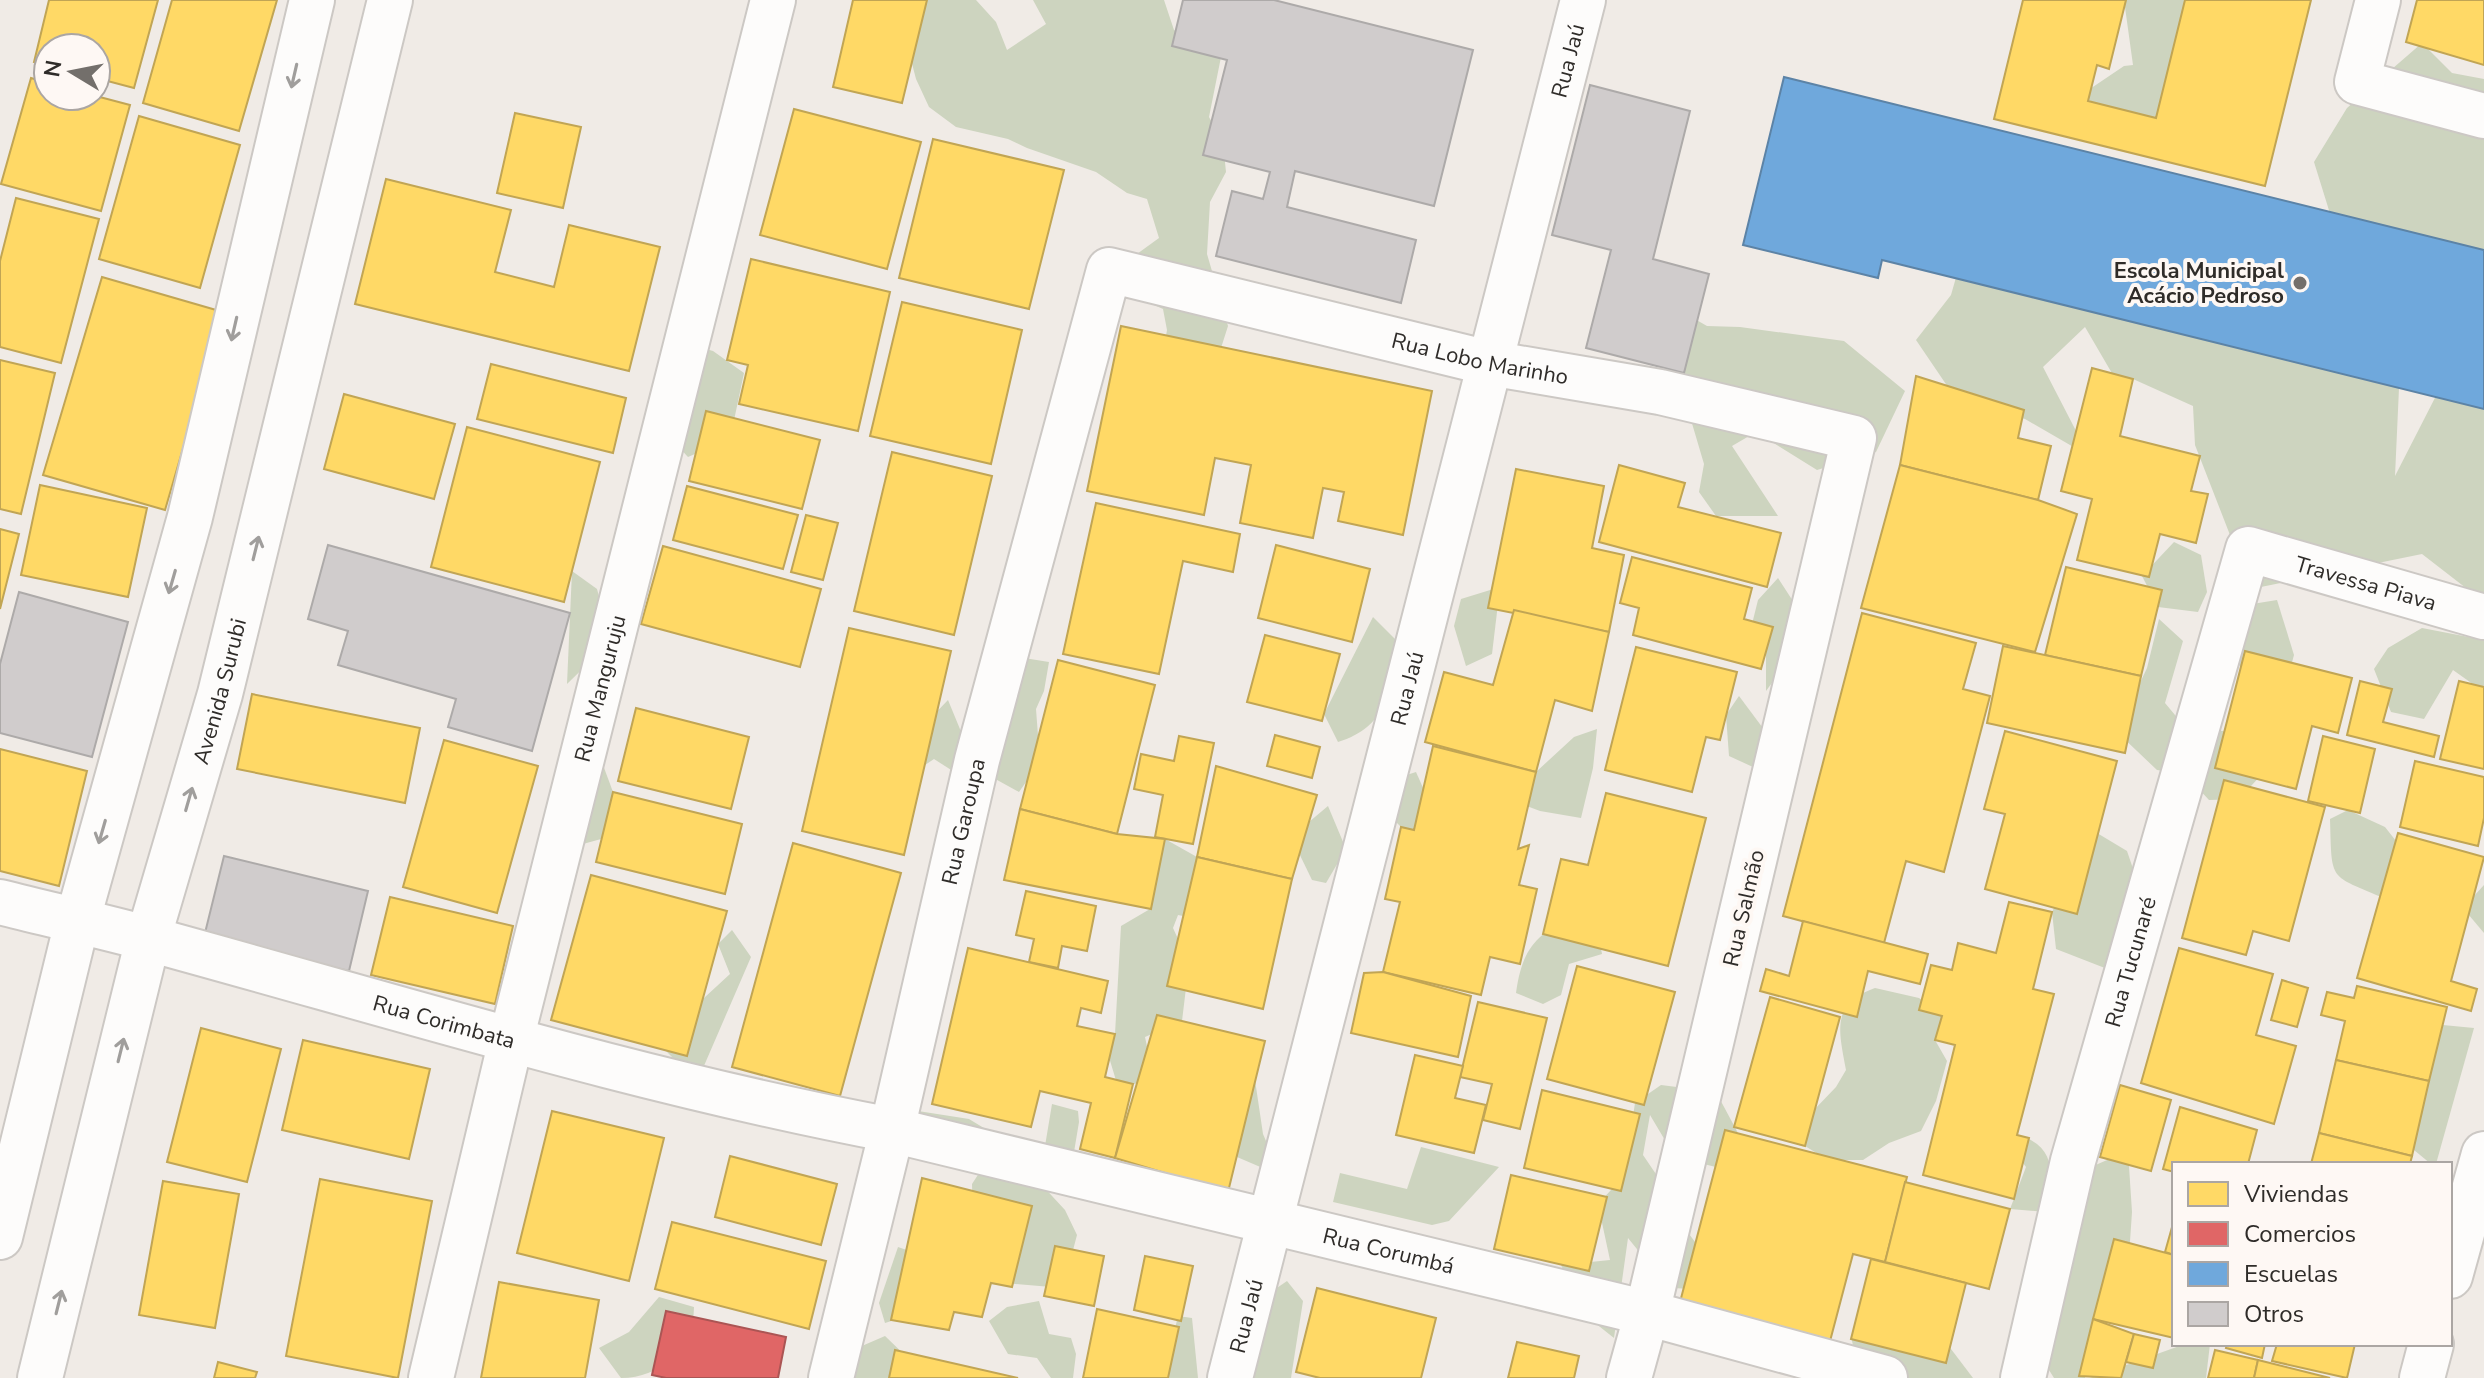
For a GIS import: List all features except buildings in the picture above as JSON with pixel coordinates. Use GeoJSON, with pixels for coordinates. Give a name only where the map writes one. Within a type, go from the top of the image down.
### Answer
{"type":"FeatureCollection","features":[{"type":"Feature","properties":{"kind":"street"},"geometry":{"type":"LineString","coordinates":[[0,1237],[77,922],[190,517],[312,0]]}},
{"type":"Feature","properties":{"kind":"street","name":"Avenida Surubi"},"geometry":{"type":"LineString","coordinates":[[40,1378],[148,939],[220,694],[390,0]]}},
{"type":"Feature","properties":{"kind":"street","name":"Rua Manguruju"},"geometry":{"type":"LineString","coordinates":[[431,1378],[511,1040],[773,0]]}},
{"type":"Feature","properties":{"kind":"street","name":"Rua Jaú"},"geometry":{"type":"LineString","coordinates":[[1230,1378],[1583,0]]}},
{"type":"Feature","properties":{"kind":"street"},"geometry":{"type":"LineString","coordinates":[[2378,0],[2357,82],[2484,116]]}},
{"type":"Feature","properties":{"kind":"street","name":"Rua Lobo Marinho"},"geometry":{"type":"LineString","coordinates":[[1109,270],[1489,363],[1660,392],[1854,438]]}},
{"type":"Feature","properties":{"kind":"street","name":"Rua Garoupa"},"geometry":{"type":"LineString","coordinates":[[831,1378],[977,760],[1109,270]]}},
{"type":"Feature","properties":{"kind":"street","name":"Rua Salmão"},"geometry":{"type":"LineString","coordinates":[[1629,1378],[1854,438]]}},
{"type":"Feature","properties":{"kind":"street","name":"Travessa Piava"},"geometry":{"type":"LineString","coordinates":[[2248,549],[2484,617]]}},
{"type":"Feature","properties":{"kind":"street","name":"Rua Tucunaré"},"geometry":{"type":"LineString","coordinates":[[2023,1378],[2073,1161],[2248,549]]}},
{"type":"Feature","properties":{"kind":"street","name":"Rua Corimbata"},"geometry":{"type":"LineString","coordinates":[[0,902],[148,939],[511,1040],[812,1115],[892,1130]]}},
{"type":"Feature","properties":{"kind":"street","name":"Rua Corumbá"},"geometry":{"type":"LineString","coordinates":[[892,1130],[1647,1313],[1885,1378]]}},
{"type":"Feature","properties":{"kind":"street"},"geometry":{"type":"LineString","coordinates":[[2452,1269],[2484,1154]]}},
{"type":"Feature","properties":{"kind":"street"},"geometry":{"type":"LineString","coordinates":[[2422,1378],[2430,1346]]}},
{"type":"Feature","properties":{"kind":"green space"},"geometry":{"type":"Polygon","coordinates":[[[925,0],[976,0],[996,22],[1007,50],[1046,24],[1033,0],[1164,0],[1174,30],[1221,57],[1209,117],[1223,143],[1226,172],[1210,202],[1207,254],[1228,326],[1221,348],[1161,364],[1167,330],[1163,309],[1114,287],[1119,267],[1159,238],[1147,199],[1127,193],[1096,172],[1008,139],[956,127],[929,107],[916,79],[909,52],[925,0]]]}},
{"type":"Feature","properties":{"kind":"green space"},"geometry":{"type":"Polygon","coordinates":[[[2124,0],[2227,0],[2186,106],[2139,131],[2081,95],[2124,66],[2133,65],[2124,0]]]}},
{"type":"Feature","properties":{"kind":"green space"},"geometry":{"type":"Polygon","coordinates":[[[2422,43],[2452,73],[2484,79],[2484,304],[2332,220],[2314,162],[2347,108],[2422,43]]]}},
{"type":"Feature","properties":{"kind":"green space"},"geometry":{"type":"Polygon","coordinates":[[[1965,246],[2399,388],[2395,476],[2461,347],[2484,368],[2484,602],[2422,554],[2251,589],[2195,445],[2193,406],[2133,379],[2113,375],[2085,327],[2043,367],[2089,456],[2025,419],[1954,396],[1916,340],[1951,295],[1965,246]]]}},
{"type":"Feature","properties":{"kind":"green space"},"geometry":{"type":"Polygon","coordinates":[[[1693,318],[1707,326],[1740,327],[1844,341],[1905,391],[1876,452],[1817,470],[1756,432],[1732,446],[1778,516],[1716,516],[1699,492],[1704,464],[1678,376],[1693,318]]]}},
{"type":"Feature","properties":{"kind":"green space"},"geometry":{"type":"Polygon","coordinates":[[[699,347],[713,351],[744,373],[733,425],[720,443],[688,457],[659,424],[649,402],[651,392],[663,374],[699,347]]]}},
{"type":"Feature","properties":{"kind":"green space"},"geometry":{"type":"Polygon","coordinates":[[[2174,542],[2201,555],[2207,592],[2198,612],[2158,607],[2142,576],[2174,542]]]}},
{"type":"Feature","properties":{"kind":"green space"},"geometry":{"type":"Polygon","coordinates":[[[572,571],[597,589],[611,641],[567,684],[572,571]]]}},
{"type":"Feature","properties":{"kind":"green space"},"geometry":{"type":"Polygon","coordinates":[[[1778,578],[1800,612],[1801,643],[1766,691],[1766,652],[1751,628],[1758,600],[1778,578]]]}},
{"type":"Feature","properties":{"kind":"green space"},"geometry":{"type":"Polygon","coordinates":[[[1500,587],[1492,654],[1466,666],[1454,626],[1461,599],[1500,587]]]}},
{"type":"Feature","properties":{"kind":"green space"},"geometry":{"type":"Polygon","coordinates":[[[2277,600],[2294,655],[2288,677],[2254,685],[2228,650],[2240,606],[2277,600]]]}},
{"type":"Feature","properties":{"kind":"green space"},"geometry":{"type":"Polygon","coordinates":[[[1373,617],[1400,644],[1390,691],[1368,727],[1338,742],[1324,714],[1373,617]]]}},
{"type":"Feature","properties":{"kind":"green space"},"geometry":{"type":"Polygon","coordinates":[[[2159,619],[2183,641],[2165,703],[2185,727],[2241,733],[2264,772],[2239,799],[2209,800],[2185,774],[2157,770],[2117,732],[2147,668],[2159,619]]]}},
{"type":"Feature","properties":{"kind":"green space"},"geometry":{"type":"Polygon","coordinates":[[[2422,628],[2484,640],[2484,692],[2453,670],[2424,719],[2391,712],[2374,669],[2388,648],[2422,628]]]}},
{"type":"Feature","properties":{"kind":"green space"},"geometry":{"type":"Polygon","coordinates":[[[1024,658],[1049,662],[1044,691],[1036,709],[1040,762],[1019,792],[979,770],[1024,658]]]}},
{"type":"Feature","properties":{"kind":"green space"},"geometry":{"type":"Polygon","coordinates":[[[1739,696],[1777,747],[1766,773],[1729,756],[1726,715],[1739,696]]]}},
{"type":"Feature","properties":{"kind":"green space"},"geometry":{"type":"Polygon","coordinates":[[[948,700],[962,734],[959,775],[934,759],[919,769],[926,723],[948,700]]]}},
{"type":"Feature","properties":{"kind":"green space"},"geometry":{"type":"Polygon","coordinates":[[[1597,729],[1593,768],[1581,818],[1540,811],[1519,803],[1521,782],[1574,737],[1597,729]]]}},
{"type":"Feature","properties":{"kind":"green space"},"geometry":{"type":"Polygon","coordinates":[[[603,765],[613,792],[612,836],[572,847],[573,799],[603,765]]]}},
{"type":"Feature","properties":{"kind":"green space"},"geometry":{"type":"Polygon","coordinates":[[[1416,772],[1428,799],[1423,834],[1401,827],[1386,812],[1388,781],[1416,772]]]}},
{"type":"Feature","properties":{"kind":"green space"},"geometry":{"type":"Polygon","coordinates":[[[1328,806],[1346,849],[1326,883],[1312,880],[1296,847],[1309,822],[1328,806]]]}},
{"type":"Feature","properties":{"kind":"green space"},"geometry":{"type":"Polygon","coordinates":[[[2348,810],[2385,827],[2396,841],[2386,899],[2343,880],[2333,866],[2330,819],[2348,810]]]}},
{"type":"Feature","properties":{"kind":"green space"},"geometry":{"type":"Polygon","coordinates":[[[2092,830],[2127,851],[2144,901],[2110,970],[2056,949],[2052,912],[2092,830]]]}},
{"type":"Feature","properties":{"kind":"green space"},"geometry":{"type":"Polygon","coordinates":[[[1165,839],[1197,857],[1209,921],[1178,915],[1173,928],[1189,963],[1182,1021],[1145,1037],[1154,1080],[1118,1087],[1108,1054],[1115,1034],[1121,926],[1150,909],[1146,867],[1165,839]]]}},
{"type":"Feature","properties":{"kind":"green space"},"geometry":{"type":"Polygon","coordinates":[[[2484,885],[2484,933],[2463,908],[2484,885]]]}},
{"type":"Feature","properties":{"kind":"green space"},"geometry":{"type":"Polygon","coordinates":[[[1575,910],[1596,921],[1602,954],[1569,964],[1561,995],[1543,1004],[1516,993],[1523,963],[1534,944],[1575,910]]]}},
{"type":"Feature","properties":{"kind":"green space"},"geometry":{"type":"Polygon","coordinates":[[[732,930],[751,957],[697,1082],[665,1050],[704,998],[730,974],[718,944],[732,930]]]}},
{"type":"Feature","properties":{"kind":"green space"},"geometry":{"type":"Polygon","coordinates":[[[1875,988],[1919,998],[1942,1016],[1935,1040],[1947,1061],[1936,1101],[1921,1131],[1889,1143],[1863,1160],[1828,1160],[1805,1146],[1813,1111],[1836,1087],[1846,1070],[1840,1031],[1844,1011],[1850,1002],[1875,988]]]}},
{"type":"Feature","properties":{"kind":"green space"},"geometry":{"type":"Polygon","coordinates":[[[2443,1025],[2474,1028],[2437,1162],[2429,1162],[2414,1150],[2417,1107],[2443,1025]]]}},
{"type":"Feature","properties":{"kind":"green space"},"geometry":{"type":"Polygon","coordinates":[[[1255,1080],[1263,1134],[1281,1176],[1223,1151],[1255,1080]]]}},
{"type":"Feature","properties":{"kind":"green space"},"geometry":{"type":"Polygon","coordinates":[[[1661,1085],[1716,1092],[1746,1148],[1720,1168],[1675,1157],[1650,1115],[1643,1155],[1662,1183],[1678,1219],[1712,1265],[1690,1289],[1657,1287],[1645,1259],[1628,1238],[1614,1338],[1585,1315],[1561,1265],[1610,1260],[1598,1204],[1624,1176],[1635,1103],[1661,1085]]]}},
{"type":"Feature","properties":{"kind":"green space"},"geometry":{"type":"Polygon","coordinates":[[[1052,1104],[1078,1111],[1071,1170],[1028,1170],[1065,1210],[1077,1235],[1063,1288],[1004,1283],[973,1220],[972,1184],[985,1164],[912,1135],[918,1111],[969,1119],[1007,1142],[1045,1146],[1052,1104]]]}},
{"type":"Feature","properties":{"kind":"green space"},"geometry":{"type":"Polygon","coordinates":[[[2017,1135],[2040,1147],[2050,1165],[2051,1187],[2046,1212],[2010,1209],[2026,1167],[2011,1147],[2017,1135]]]}},
{"type":"Feature","properties":{"kind":"green space"},"geometry":{"type":"Polygon","coordinates":[[[1421,1147],[1499,1167],[1449,1221],[1432,1225],[1333,1202],[1340,1173],[1407,1189],[1421,1147]]]}},
{"type":"Feature","properties":{"kind":"green space"},"geometry":{"type":"Polygon","coordinates":[[[2128,1151],[2132,1212],[2128,1271],[2093,1319],[2085,1378],[2054,1378],[2044,1362],[2084,1170],[2128,1151]]]}},
{"type":"Feature","properties":{"kind":"green space"},"geometry":{"type":"Polygon","coordinates":[[[898,1247],[927,1257],[901,1318],[885,1323],[879,1303],[898,1247]]]}},
{"type":"Feature","properties":{"kind":"green space"},"geometry":{"type":"Polygon","coordinates":[[[1287,1281],[1303,1301],[1291,1378],[1243,1378],[1248,1308],[1287,1281]]]}},
{"type":"Feature","properties":{"kind":"green space"},"geometry":{"type":"Polygon","coordinates":[[[659,1297],[694,1307],[688,1335],[672,1358],[661,1366],[649,1373],[621,1378],[599,1348],[629,1332],[659,1297]]]}},
{"type":"Feature","properties":{"kind":"green space"},"geometry":{"type":"Polygon","coordinates":[[[1039,1301],[1049,1334],[1071,1338],[1076,1354],[1073,1378],[1051,1378],[1037,1358],[1008,1354],[989,1321],[1007,1307],[1039,1301]]]}},
{"type":"Feature","properties":{"kind":"green space"},"geometry":{"type":"Polygon","coordinates":[[[1178,1316],[1192,1318],[1198,1378],[1163,1378],[1178,1316]]]}},
{"type":"Feature","properties":{"kind":"green space"},"geometry":{"type":"Polygon","coordinates":[[[1929,1320],[1973,1378],[1861,1378],[1851,1337],[1929,1320]]]}},
{"type":"Feature","properties":{"kind":"green space"},"geometry":{"type":"Polygon","coordinates":[[[885,1336],[914,1364],[914,1378],[838,1378],[841,1355],[885,1336]]]}},
{"type":"Feature","properties":{"kind":"green space"},"geometry":{"type":"Polygon","coordinates":[[[2179,1346],[2210,1346],[2206,1378],[2090,1378],[2179,1346]]]}},
{"type":"Feature","properties":{"kind":"place","name":"Escola Municipal Acácio Pedroso"},"geometry":{"type":"Point","coordinates":[2300,283]}}]}
